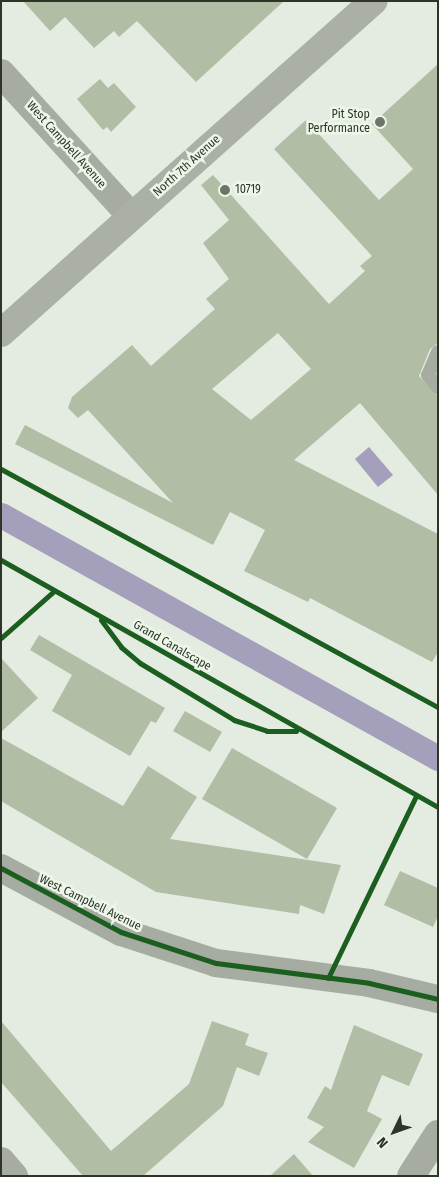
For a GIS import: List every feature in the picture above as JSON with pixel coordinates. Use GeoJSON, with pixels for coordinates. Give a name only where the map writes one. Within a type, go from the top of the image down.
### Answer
{"type":"FeatureCollection","features":[{"type":"Feature","properties":{"kind":"main road","name":"North 7th Avenue"},"geometry":{"type":"LineString","coordinates":[[1,333],[374,1]]}},
{"type":"Feature","properties":{"kind":"street","name":"West Campbell Avenue"},"geometry":{"type":"LineString","coordinates":[[1,73],[131,216]]}},
{"type":"Feature","properties":{"kind":"street","name":"West Campbell Avenue"},"geometry":{"type":"LineString","coordinates":[[1,868],[121,932],[216,963],[369,983],[438,999]]}},
{"type":"Feature","properties":{"kind":"street"},"geometry":{"type":"LineString","coordinates":[[411,1176],[438,1134]]}},
{"type":"Feature","properties":{"kind":"street"},"geometry":{"type":"LineString","coordinates":[[1,1161],[14,1176]]}},
{"type":"Feature","properties":{"kind":"lane"},"geometry":{"type":"LineString","coordinates":[[438,352],[428,375],[438,387]]}},
{"type":"Feature","properties":{"kind":"shaded area"},"geometry":{"type":"Polygon","coordinates":[[[369,447],[393,475],[378,487],[355,459],[369,447]]]}},
{"type":"Feature","properties":{"kind":"building"},"geometry":{"type":"Polygon","coordinates":[[[23,1],[284,1],[196,82],[137,21],[119,37],[114,31],[94,48],[65,17],[50,31],[23,1]]]}},
{"type":"Feature","properties":{"kind":"building"},"geometry":{"type":"Polygon","coordinates":[[[438,64],[438,343],[430,349],[419,376],[438,396],[438,495],[360,403],[294,460],[438,534],[438,652],[432,662],[310,598],[308,602],[244,571],[265,530],[230,512],[213,545],[15,444],[25,425],[173,503],[88,410],[78,418],[68,408],[72,397],[132,345],[151,366],[215,309],[206,299],[229,279],[203,243],[229,220],[201,185],[213,175],[329,304],[365,271],[360,266],[372,256],[274,149],[306,120],[379,200],[413,169],[372,124],[438,64]],[[278,333],[212,389],[251,420],[311,369],[278,333]]]}},
{"type":"Feature","properties":{"kind":"building"},"geometry":{"type":"Polygon","coordinates":[[[100,79],[108,88],[114,83],[136,107],[111,132],[107,127],[103,130],[77,99],[100,79]]]}},
{"type":"Feature","properties":{"kind":"building"},"geometry":{"type":"Polygon","coordinates":[[[39,635],[165,708],[156,723],[151,721],[130,756],[52,711],[72,675],[30,650],[39,635]]]}},
{"type":"Feature","properties":{"kind":"building"},"geometry":{"type":"Polygon","coordinates":[[[1,658],[38,698],[1,732],[1,658]]]}},
{"type":"Feature","properties":{"kind":"building"},"geometry":{"type":"Polygon","coordinates":[[[185,711],[222,732],[210,752],[173,731],[185,711]]]}},
{"type":"Feature","properties":{"kind":"building"},"geometry":{"type":"Polygon","coordinates":[[[1,738],[123,806],[148,766],[197,797],[170,839],[341,865],[324,914],[300,905],[299,914],[156,892],[1,801],[1,738]]]}},
{"type":"Feature","properties":{"kind":"building"},"geometry":{"type":"Polygon","coordinates":[[[232,748],[337,808],[307,859],[202,799],[232,748]]]}},
{"type":"Feature","properties":{"kind":"building"},"geometry":{"type":"Polygon","coordinates":[[[400,871],[438,888],[438,916],[433,927],[384,905],[400,871]]]}},
{"type":"Feature","properties":{"kind":"building"},"geometry":{"type":"Polygon","coordinates":[[[1,1021],[111,1151],[189,1084],[212,1021],[249,1034],[245,1045],[268,1053],[259,1076],[237,1067],[223,1106],[143,1176],[83,1176],[1,1082],[1,1021]]]}},
{"type":"Feature","properties":{"kind":"building"},"geometry":{"type":"Polygon","coordinates":[[[354,1025],[423,1054],[409,1086],[382,1075],[367,1111],[382,1119],[354,1168],[308,1142],[324,1127],[307,1118],[325,1086],[331,1090],[354,1025]]]}},
{"type":"Feature","properties":{"kind":"building"},"geometry":{"type":"Polygon","coordinates":[[[294,1154],[313,1176],[270,1176],[294,1154]]]}},
{"type":"Feature","properties":{"kind":"waterway"},"geometry":{"type":"LineString","coordinates":[[1,515],[438,758]]}},
{"type":"Feature","properties":{"kind":"cycle path"},"geometry":{"type":"LineString","coordinates":[[1,469],[438,707]]}},
{"type":"Feature","properties":{"kind":"cycle path","name":"Grand Canalscape"},"geometry":{"type":"LineString","coordinates":[[1,560],[438,807]]}},
{"type":"Feature","properties":{"kind":"cycle path"},"geometry":{"type":"LineString","coordinates":[[1,638],[54,591]]}},
{"type":"Feature","properties":{"kind":"cycle path"},"geometry":{"type":"LineString","coordinates":[[101,620],[121,647],[140,663],[234,720],[267,731],[296,731]]}},
{"type":"Feature","properties":{"kind":"cycle path"},"geometry":{"type":"LineString","coordinates":[[328,978],[416,796]]}},
{"type":"Feature","properties":{"kind":"cycle path"},"geometry":{"type":"LineString","coordinates":[[1,868],[121,932],[216,963],[369,983],[438,999]]}},
{"type":"Feature","properties":{"kind":"place","name":"Pit Stop Performance"},"geometry":{"type":"Point","coordinates":[380,122]}},
{"type":"Feature","properties":{"kind":"place","name":"10719"},"geometry":{"type":"Point","coordinates":[225,190]}}]}
